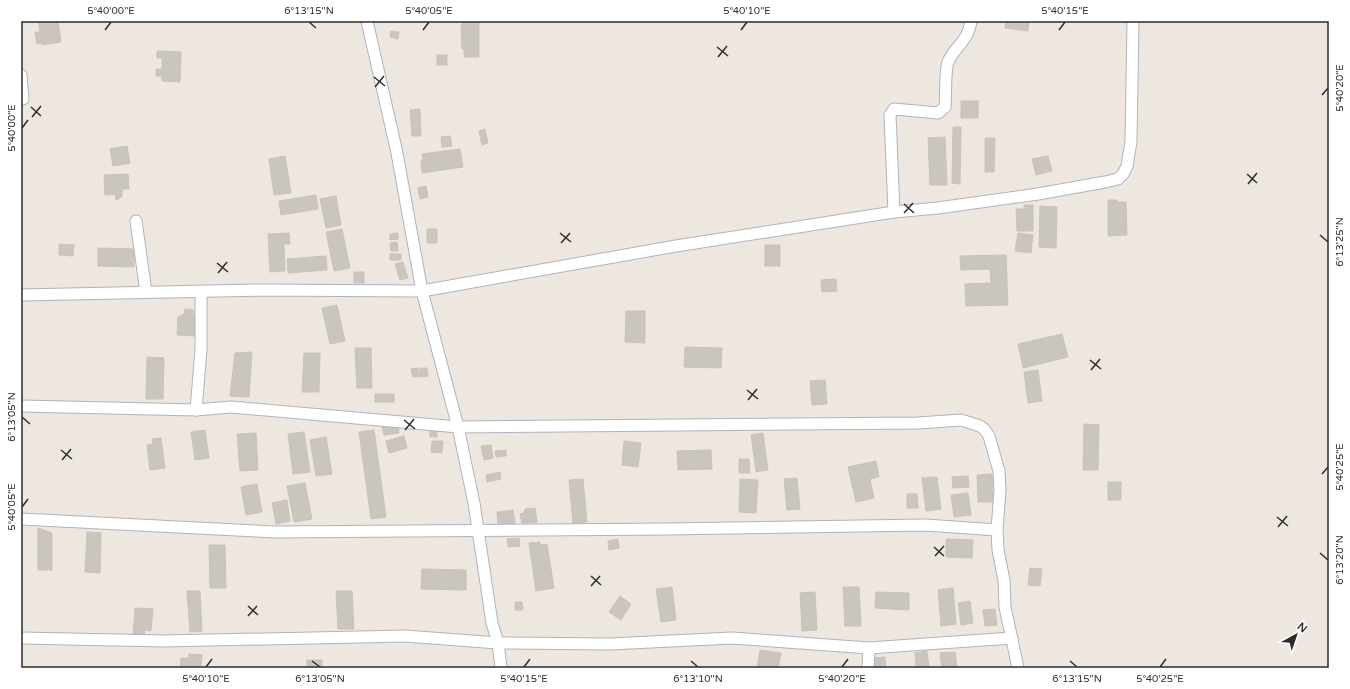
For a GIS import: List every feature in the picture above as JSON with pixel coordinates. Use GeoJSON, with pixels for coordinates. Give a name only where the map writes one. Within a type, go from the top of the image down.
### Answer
{"type":"FeatureCollection","features":[{"type":"Feature","properties":{"kind":"street"},"geometry":{"type":"LineString","coordinates":[[367,21],[398,153],[422,291],[458,428],[474,503],[492,623],[498,643],[501,668]]}},
{"type":"Feature","properties":{"kind":"street"},"geometry":{"type":"LineString","coordinates":[[894,212],[890,115],[894,109],[938,113],[945,107],[947,64],[970,30],[971,21]]}},
{"type":"Feature","properties":{"kind":"street"},"geometry":{"type":"LineString","coordinates":[[21,295],[270,290],[422,291],[676,246],[894,212],[938,208],[1038,194],[1118,179],[1123,174],[1127,166],[1130,142],[1132,21]]}},
{"type":"Feature","properties":{"kind":"street"},"geometry":{"type":"LineString","coordinates":[[21,75],[23,99]]}},
{"type":"Feature","properties":{"kind":"street"},"geometry":{"type":"LineString","coordinates":[[136,221],[146,292]]}},
{"type":"Feature","properties":{"kind":"street"},"geometry":{"type":"LineString","coordinates":[[196,410],[201,350],[201,291]]}},
{"type":"Feature","properties":{"kind":"street"},"geometry":{"type":"LineString","coordinates":[[21,406],[196,410],[231,408],[458,428],[918,423],[961,420],[980,426],[985,430],[989,436],[999,471],[1000,490],[996,530],[1004,580],[1005,608],[1018,668]]}},
{"type":"Feature","properties":{"kind":"street"},"geometry":{"type":"LineString","coordinates":[[21,519],[275,532],[926,525],[996,530]]}},
{"type":"Feature","properties":{"kind":"street"},"geometry":{"type":"LineString","coordinates":[[21,638],[164,641],[405,636],[498,643],[610,644],[732,638],[869,648],[1012,638]]}},
{"type":"Feature","properties":{"kind":"street"},"geometry":{"type":"LineString","coordinates":[[868,668],[869,648]]}},
{"type":"Feature","properties":{"kind":"building"},"geometry":{"type":"Polygon","coordinates":[[[58,21],[61,42],[42,45],[42,43],[37,44],[35,32],[40,32],[39,23],[58,21]]]}},
{"type":"Feature","properties":{"kind":"building"},"geometry":{"type":"Polygon","coordinates":[[[463,21],[479,21],[479,57],[464,57],[464,49],[462,49],[461,25],[463,25],[463,21]]]}},
{"type":"Feature","properties":{"kind":"building"},"geometry":{"type":"Polygon","coordinates":[[[1006,21],[1029,21],[1028,31],[1005,28],[1006,21]]]}},
{"type":"Feature","properties":{"kind":"building"},"geometry":{"type":"Polygon","coordinates":[[[391,31],[399,32],[398,39],[390,37],[391,31]]]}},
{"type":"Feature","properties":{"kind":"building"},"geometry":{"type":"Polygon","coordinates":[[[157,51],[181,52],[180,82],[162,81],[162,76],[156,76],[156,69],[162,69],[162,58],[157,58],[157,51]]]}},
{"type":"Feature","properties":{"kind":"building"},"geometry":{"type":"Polygon","coordinates":[[[437,55],[447,55],[447,65],[437,65],[437,55]]]}},
{"type":"Feature","properties":{"kind":"building"},"geometry":{"type":"Polygon","coordinates":[[[961,101],[978,101],[978,118],[961,118],[961,101]]]}},
{"type":"Feature","properties":{"kind":"building"},"geometry":{"type":"Polygon","coordinates":[[[420,109],[421,136],[412,136],[410,110],[420,109]]]}},
{"type":"Feature","properties":{"kind":"building"},"geometry":{"type":"Polygon","coordinates":[[[953,127],[961,127],[960,184],[952,183],[953,127]]]}},
{"type":"Feature","properties":{"kind":"building"},"geometry":{"type":"Polygon","coordinates":[[[485,129],[488,143],[482,145],[479,131],[485,129]]]}},
{"type":"Feature","properties":{"kind":"building"},"geometry":{"type":"Polygon","coordinates":[[[450,136],[452,146],[442,147],[441,137],[450,136]]]}},
{"type":"Feature","properties":{"kind":"building"},"geometry":{"type":"Polygon","coordinates":[[[945,137],[947,185],[930,185],[928,138],[945,137]]]}},
{"type":"Feature","properties":{"kind":"building"},"geometry":{"type":"Polygon","coordinates":[[[985,138],[995,138],[994,172],[985,172],[985,138]]]}},
{"type":"Feature","properties":{"kind":"building"},"geometry":{"type":"Polygon","coordinates":[[[127,146],[130,163],[113,166],[110,149],[127,146]]]}},
{"type":"Feature","properties":{"kind":"building"},"geometry":{"type":"Polygon","coordinates":[[[460,149],[463,167],[422,173],[422,154],[460,149]]]}},
{"type":"Feature","properties":{"kind":"building"},"geometry":{"type":"Polygon","coordinates":[[[285,156],[291,193],[274,195],[269,159],[285,156]]]}},
{"type":"Feature","properties":{"kind":"building"},"geometry":{"type":"Polygon","coordinates":[[[1048,156],[1052,171],[1036,175],[1032,159],[1048,156]]]}},
{"type":"Feature","properties":{"kind":"building"},"geometry":{"type":"Polygon","coordinates":[[[128,174],[129,189],[122,189],[122,197],[116,200],[115,194],[105,195],[104,175],[128,174]]]}},
{"type":"Feature","properties":{"kind":"building"},"geometry":{"type":"Polygon","coordinates":[[[426,186],[428,197],[420,199],[418,188],[426,186]]]}},
{"type":"Feature","properties":{"kind":"building"},"geometry":{"type":"Polygon","coordinates":[[[316,195],[318,209],[281,215],[279,201],[316,195]]]}},
{"type":"Feature","properties":{"kind":"building"},"geometry":{"type":"Polygon","coordinates":[[[336,196],[341,225],[326,228],[320,199],[336,196]]]}},
{"type":"Feature","properties":{"kind":"building"},"geometry":{"type":"Polygon","coordinates":[[[1108,200],[1126,202],[1127,235],[1108,236],[1108,200]]]}},
{"type":"Feature","properties":{"kind":"building"},"geometry":{"type":"Polygon","coordinates":[[[1024,205],[1033,205],[1033,231],[1017,231],[1016,209],[1024,209],[1024,205]]]}},
{"type":"Feature","properties":{"kind":"building"},"geometry":{"type":"Polygon","coordinates":[[[1040,206],[1057,207],[1056,248],[1039,247],[1040,206]]]}},
{"type":"Feature","properties":{"kind":"building"},"geometry":{"type":"Polygon","coordinates":[[[342,229],[350,268],[334,271],[326,232],[342,229]]]}},
{"type":"Feature","properties":{"kind":"building"},"geometry":{"type":"Polygon","coordinates":[[[427,229],[437,229],[437,243],[427,243],[427,229]]]}},
{"type":"Feature","properties":{"kind":"building"},"geometry":{"type":"Polygon","coordinates":[[[289,233],[290,244],[284,244],[285,271],[270,272],[268,234],[289,233]]]}},
{"type":"Feature","properties":{"kind":"building"},"geometry":{"type":"Polygon","coordinates":[[[398,233],[398,239],[390,240],[390,234],[398,233]]]}},
{"type":"Feature","properties":{"kind":"building"},"geometry":{"type":"Polygon","coordinates":[[[1018,233],[1033,235],[1031,253],[1015,251],[1018,233]]]}},
{"type":"Feature","properties":{"kind":"building"},"geometry":{"type":"Polygon","coordinates":[[[397,242],[398,251],[391,251],[390,243],[397,242]]]}},
{"type":"Feature","properties":{"kind":"building"},"geometry":{"type":"Polygon","coordinates":[[[59,244],[74,245],[73,256],[59,255],[59,244]]]}},
{"type":"Feature","properties":{"kind":"building"},"geometry":{"type":"Polygon","coordinates":[[[765,245],[780,245],[780,266],[765,266],[765,245]]]}},
{"type":"Feature","properties":{"kind":"building"},"geometry":{"type":"Polygon","coordinates":[[[98,248],[134,249],[134,267],[98,266],[98,248]]]}},
{"type":"Feature","properties":{"kind":"building"},"geometry":{"type":"Polygon","coordinates":[[[390,254],[401,254],[401,260],[390,260],[390,254]]]}},
{"type":"Feature","properties":{"kind":"building"},"geometry":{"type":"Polygon","coordinates":[[[1006,255],[1008,305],[966,306],[965,284],[991,283],[990,269],[961,270],[960,256],[1006,255]]]}},
{"type":"Feature","properties":{"kind":"building"},"geometry":{"type":"Polygon","coordinates":[[[326,256],[327,270],[288,273],[287,259],[326,256]]]}},
{"type":"Feature","properties":{"kind":"building"},"geometry":{"type":"Polygon","coordinates":[[[403,262],[408,278],[400,280],[395,264],[403,262]]]}},
{"type":"Feature","properties":{"kind":"building"},"geometry":{"type":"Polygon","coordinates":[[[354,272],[364,272],[364,283],[354,283],[354,272]]]}},
{"type":"Feature","properties":{"kind":"building"},"geometry":{"type":"Polygon","coordinates":[[[836,279],[837,291],[822,292],[821,280],[836,279]]]}},
{"type":"Feature","properties":{"kind":"building"},"geometry":{"type":"Polygon","coordinates":[[[337,305],[345,341],[330,344],[322,308],[337,305]]]}},
{"type":"Feature","properties":{"kind":"building"},"geometry":{"type":"Polygon","coordinates":[[[185,309],[193,310],[193,314],[196,314],[195,336],[177,335],[178,317],[184,314],[185,309]]]}},
{"type":"Feature","properties":{"kind":"building"},"geometry":{"type":"Polygon","coordinates":[[[626,311],[645,311],[645,343],[625,342],[626,311]]]}},
{"type":"Feature","properties":{"kind":"building"},"geometry":{"type":"Polygon","coordinates":[[[1062,334],[1068,357],[1023,368],[1018,344],[1062,334]]]}},
{"type":"Feature","properties":{"kind":"building"},"geometry":{"type":"Polygon","coordinates":[[[685,347],[722,348],[721,368],[684,367],[685,347]]]}},
{"type":"Feature","properties":{"kind":"building"},"geometry":{"type":"Polygon","coordinates":[[[355,348],[371,348],[372,388],[357,388],[355,348]]]}},
{"type":"Feature","properties":{"kind":"building"},"geometry":{"type":"Polygon","coordinates":[[[252,352],[249,397],[230,396],[235,353],[252,352]]]}},
{"type":"Feature","properties":{"kind":"building"},"geometry":{"type":"Polygon","coordinates":[[[304,353],[320,353],[319,392],[302,392],[304,353]]]}},
{"type":"Feature","properties":{"kind":"building"},"geometry":{"type":"Polygon","coordinates":[[[147,357],[164,358],[163,399],[146,399],[147,357]]]}},
{"type":"Feature","properties":{"kind":"building"},"geometry":{"type":"Polygon","coordinates":[[[418,368],[420,376],[413,377],[411,369],[418,368]]]}},
{"type":"Feature","properties":{"kind":"building"},"geometry":{"type":"Polygon","coordinates":[[[420,368],[427,368],[428,376],[421,377],[420,368]]]}},
{"type":"Feature","properties":{"kind":"building"},"geometry":{"type":"Polygon","coordinates":[[[1038,370],[1042,401],[1028,403],[1024,372],[1038,370]]]}},
{"type":"Feature","properties":{"kind":"building"},"geometry":{"type":"Polygon","coordinates":[[[825,380],[827,404],[812,405],[810,381],[825,380]]]}},
{"type":"Feature","properties":{"kind":"building"},"geometry":{"type":"Polygon","coordinates":[[[375,394],[394,394],[394,402],[375,402],[375,394]]]}},
{"type":"Feature","properties":{"kind":"building"},"geometry":{"type":"Polygon","coordinates":[[[398,424],[399,433],[384,435],[382,426],[398,424]]]}},
{"type":"Feature","properties":{"kind":"building"},"geometry":{"type":"Polygon","coordinates":[[[1084,424],[1099,425],[1098,470],[1083,470],[1084,424]]]}},
{"type":"Feature","properties":{"kind":"building"},"geometry":{"type":"Polygon","coordinates":[[[205,430],[209,458],[195,460],[191,432],[205,430]]]}},
{"type":"Feature","properties":{"kind":"building"},"geometry":{"type":"Polygon","coordinates":[[[374,430],[386,517],[371,519],[359,432],[374,430]]]}},
{"type":"Feature","properties":{"kind":"building"},"geometry":{"type":"Polygon","coordinates":[[[430,430],[437,430],[437,437],[430,437],[430,430]]]}},
{"type":"Feature","properties":{"kind":"building"},"geometry":{"type":"Polygon","coordinates":[[[304,432],[310,472],[293,474],[288,434],[304,432]]]}},
{"type":"Feature","properties":{"kind":"building"},"geometry":{"type":"Polygon","coordinates":[[[256,433],[258,470],[240,471],[237,434],[256,433]]]}},
{"type":"Feature","properties":{"kind":"building"},"geometry":{"type":"Polygon","coordinates":[[[763,433],[768,470],[756,472],[751,435],[763,433]]]}},
{"type":"Feature","properties":{"kind":"building"},"geometry":{"type":"Polygon","coordinates":[[[404,436],[407,448],[389,453],[386,441],[404,436]]]}},
{"type":"Feature","properties":{"kind":"building"},"geometry":{"type":"Polygon","coordinates":[[[326,437],[332,474],[316,476],[310,440],[326,437]]]}},
{"type":"Feature","properties":{"kind":"building"},"geometry":{"type":"Polygon","coordinates":[[[161,438],[165,468],[150,470],[147,445],[153,444],[152,439],[161,438]]]}},
{"type":"Feature","properties":{"kind":"building"},"geometry":{"type":"Polygon","coordinates":[[[432,441],[443,441],[442,453],[431,452],[432,441]]]}},
{"type":"Feature","properties":{"kind":"building"},"geometry":{"type":"Polygon","coordinates":[[[624,441],[641,443],[638,467],[622,465],[624,441]]]}},
{"type":"Feature","properties":{"kind":"building"},"geometry":{"type":"Polygon","coordinates":[[[491,445],[493,458],[484,460],[481,446],[491,445]]]}},
{"type":"Feature","properties":{"kind":"building"},"geometry":{"type":"Polygon","coordinates":[[[506,450],[506,456],[496,457],[495,451],[506,450]]]}},
{"type":"Feature","properties":{"kind":"building"},"geometry":{"type":"Polygon","coordinates":[[[711,450],[712,469],[678,470],[677,451],[711,450]]]}},
{"type":"Feature","properties":{"kind":"building"},"geometry":{"type":"Polygon","coordinates":[[[739,459],[749,459],[750,473],[739,473],[739,459]]]}},
{"type":"Feature","properties":{"kind":"building"},"geometry":{"type":"Polygon","coordinates":[[[876,461],[879,477],[870,479],[874,498],[856,502],[848,467],[876,461]]]}},
{"type":"Feature","properties":{"kind":"building"},"geometry":{"type":"Polygon","coordinates":[[[500,472],[501,479],[487,482],[486,475],[500,472]]]}},
{"type":"Feature","properties":{"kind":"building"},"geometry":{"type":"Polygon","coordinates":[[[992,474],[993,502],[978,502],[977,475],[992,474]]]}},
{"type":"Feature","properties":{"kind":"building"},"geometry":{"type":"Polygon","coordinates":[[[968,476],[969,487],[953,488],[952,477],[968,476]]]}},
{"type":"Feature","properties":{"kind":"building"},"geometry":{"type":"Polygon","coordinates":[[[937,477],[941,509],[926,511],[922,478],[937,477]]]}},
{"type":"Feature","properties":{"kind":"building"},"geometry":{"type":"Polygon","coordinates":[[[797,478],[800,509],[787,510],[784,479],[797,478]]]}},
{"type":"Feature","properties":{"kind":"building"},"geometry":{"type":"Polygon","coordinates":[[[583,479],[587,522],[573,523],[569,480],[583,479]]]}},
{"type":"Feature","properties":{"kind":"building"},"geometry":{"type":"Polygon","coordinates":[[[740,479],[758,480],[756,513],[739,512],[740,479]]]}},
{"type":"Feature","properties":{"kind":"building"},"geometry":{"type":"Polygon","coordinates":[[[1108,482],[1121,482],[1121,500],[1108,500],[1108,482]]]}},
{"type":"Feature","properties":{"kind":"building"},"geometry":{"type":"Polygon","coordinates":[[[305,483],[312,519],[294,522],[287,486],[305,483]]]}},
{"type":"Feature","properties":{"kind":"building"},"geometry":{"type":"Polygon","coordinates":[[[257,484],[262,512],[246,515],[241,487],[257,484]]]}},
{"type":"Feature","properties":{"kind":"building"},"geometry":{"type":"Polygon","coordinates":[[[968,493],[971,515],[954,517],[951,495],[968,493]]]}},
{"type":"Feature","properties":{"kind":"building"},"geometry":{"type":"Polygon","coordinates":[[[907,494],[917,494],[918,508],[907,508],[907,494]]]}},
{"type":"Feature","properties":{"kind":"building"},"geometry":{"type":"Polygon","coordinates":[[[287,500],[290,521],[276,524],[272,503],[287,500]]]}},
{"type":"Feature","properties":{"kind":"building"},"geometry":{"type":"Polygon","coordinates":[[[535,508],[537,522],[522,523],[520,514],[524,513],[525,509],[535,508]]]}},
{"type":"Feature","properties":{"kind":"building"},"geometry":{"type":"Polygon","coordinates":[[[513,510],[515,524],[498,525],[497,512],[513,510]]]}},
{"type":"Feature","properties":{"kind":"building"},"geometry":{"type":"Polygon","coordinates":[[[38,528],[52,533],[52,570],[38,570],[38,528]]]}},
{"type":"Feature","properties":{"kind":"building"},"geometry":{"type":"Polygon","coordinates":[[[87,532],[101,533],[100,573],[85,572],[87,532]]]}},
{"type":"Feature","properties":{"kind":"building"},"geometry":{"type":"Polygon","coordinates":[[[519,538],[520,546],[508,547],[507,539],[519,538]]]}},
{"type":"Feature","properties":{"kind":"building"},"geometry":{"type":"Polygon","coordinates":[[[618,539],[619,548],[609,550],[608,541],[618,539]]]}},
{"type":"Feature","properties":{"kind":"building"},"geometry":{"type":"Polygon","coordinates":[[[946,539],[973,540],[972,558],[946,557],[946,539]]]}},
{"type":"Feature","properties":{"kind":"building"},"geometry":{"type":"Polygon","coordinates":[[[540,542],[540,545],[547,544],[554,588],[536,591],[529,543],[540,542]]]}},
{"type":"Feature","properties":{"kind":"building"},"geometry":{"type":"Polygon","coordinates":[[[209,545],[225,545],[226,588],[210,588],[209,545]]]}},
{"type":"Feature","properties":{"kind":"building"},"geometry":{"type":"Polygon","coordinates":[[[1030,568],[1042,569],[1040,586],[1028,585],[1030,568]]]}},
{"type":"Feature","properties":{"kind":"building"},"geometry":{"type":"Polygon","coordinates":[[[422,569],[466,570],[466,590],[421,589],[422,569]]]}},
{"type":"Feature","properties":{"kind":"building"},"geometry":{"type":"Polygon","coordinates":[[[672,587],[676,620],[661,622],[656,589],[672,587]]]}},
{"type":"Feature","properties":{"kind":"building"},"geometry":{"type":"Polygon","coordinates":[[[843,587],[859,587],[861,626],[845,626],[843,587]]]}},
{"type":"Feature","properties":{"kind":"building"},"geometry":{"type":"Polygon","coordinates":[[[953,588],[956,624],[941,626],[938,590],[953,588]]]}},
{"type":"Feature","properties":{"kind":"building"},"geometry":{"type":"Polygon","coordinates":[[[187,591],[200,591],[202,631],[190,632],[187,591]]]}},
{"type":"Feature","properties":{"kind":"building"},"geometry":{"type":"Polygon","coordinates":[[[336,591],[352,591],[354,629],[338,629],[336,591]]]}},
{"type":"Feature","properties":{"kind":"building"},"geometry":{"type":"Polygon","coordinates":[[[815,592],[817,630],[802,631],[800,593],[815,592]]]}},
{"type":"Feature","properties":{"kind":"building"},"geometry":{"type":"Polygon","coordinates":[[[876,592],[909,593],[909,610],[875,608],[876,592]]]}},
{"type":"Feature","properties":{"kind":"building"},"geometry":{"type":"Polygon","coordinates":[[[620,596],[631,604],[621,620],[609,612],[620,596]]]}},
{"type":"Feature","properties":{"kind":"building"},"geometry":{"type":"Polygon","coordinates":[[[970,601],[973,623],[961,625],[958,603],[970,601]]]}},
{"type":"Feature","properties":{"kind":"building"},"geometry":{"type":"Polygon","coordinates":[[[515,602],[522,602],[523,610],[515,610],[515,602]]]}},
{"type":"Feature","properties":{"kind":"building"},"geometry":{"type":"Polygon","coordinates":[[[135,608],[153,609],[151,631],[145,630],[144,636],[133,635],[135,608]]]}},
{"type":"Feature","properties":{"kind":"building"},"geometry":{"type":"Polygon","coordinates":[[[995,609],[997,625],[985,626],[983,610],[995,609]]]}},
{"type":"Feature","properties":{"kind":"building"},"geometry":{"type":"Polygon","coordinates":[[[760,650],[781,653],[778,668],[757,668],[760,650]]]}},
{"type":"Feature","properties":{"kind":"building"},"geometry":{"type":"Polygon","coordinates":[[[927,651],[929,668],[916,668],[915,653],[927,651]]]}},
{"type":"Feature","properties":{"kind":"building"},"geometry":{"type":"Polygon","coordinates":[[[955,652],[957,668],[942,668],[940,653],[955,652]]]}},
{"type":"Feature","properties":{"kind":"building"},"geometry":{"type":"Polygon","coordinates":[[[189,654],[202,655],[201,668],[180,668],[181,658],[189,658],[189,654]]]}},
{"type":"Feature","properties":{"kind":"building"},"geometry":{"type":"Polygon","coordinates":[[[885,657],[886,668],[873,668],[872,658],[885,657]]]}},
{"type":"Feature","properties":{"kind":"building"},"geometry":{"type":"Polygon","coordinates":[[[307,660],[322,660],[322,668],[307,668],[307,660]]]}}]}
